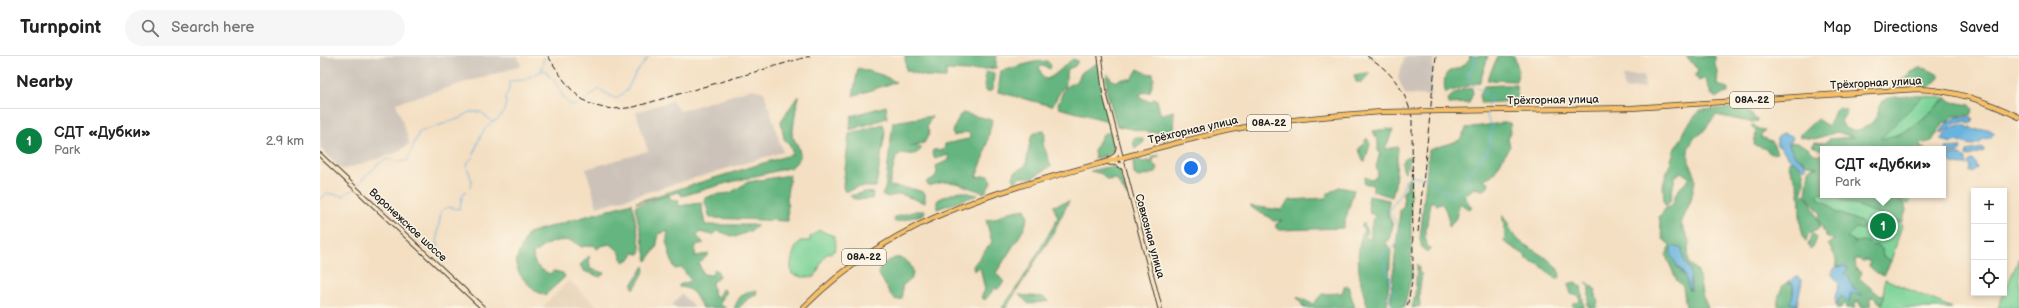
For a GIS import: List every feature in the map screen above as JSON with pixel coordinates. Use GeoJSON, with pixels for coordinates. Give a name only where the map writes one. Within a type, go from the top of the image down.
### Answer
{"type":"FeatureCollection","features":[{"type":"Feature","properties":{"kind":"highway","name":"Трёхгорная улица"},"geometry":{"type":"LineString","coordinates":[[803,308],[822,290],[857,262],[892,238],[922,222],[985,196],[1159,147],[1214,133],[1262,124],[1319,117],[1381,112],[1628,108],[1917,89],[1939,90],[1972,97],[2019,118]]}},
{"type":"Feature","properties":{"kind":"main road"},"geometry":{"type":"LineString","coordinates":[[1100,56],[1105,95],[1120,151],[1125,154],[1159,147]]}},
{"type":"Feature","properties":{"kind":"main road"},"geometry":{"type":"LineString","coordinates":[[1086,167],[1112,159],[1117,152],[1118,146]]}},
{"type":"Feature","properties":{"kind":"main road","name":"Совхозная улица"},"geometry":{"type":"LineString","coordinates":[[1118,146],[1160,308]]}},
{"type":"Feature","properties":{"kind":"main road"},"geometry":{"type":"LineString","coordinates":[[1123,169],[1124,162],[1128,158],[1159,147]]}},
{"type":"Feature","properties":{"kind":"main road","name":"Воронежское шоссе"},"geometry":{"type":"LineString","coordinates":[[320,155],[483,308]]}},
{"type":"Feature","properties":{"kind":"main road"},"geometry":{"type":"LineString","coordinates":[[1086,167],[1113,162],[1120,164],[1123,169]]}},
{"type":"Feature","properties":{"kind":"shaded area"},"geometry":{"type":"Polygon","coordinates":[[[320,56],[518,56],[521,66],[396,103],[410,144],[396,153],[342,170],[320,148],[320,56]]]}},
{"type":"Feature","properties":{"kind":"shaded area"},"geometry":{"type":"Polygon","coordinates":[[[1405,56],[1434,56],[1430,96],[1405,94],[1398,78],[1405,56]]]}},
{"type":"Feature","properties":{"kind":"shaded area"},"geometry":{"type":"Polygon","coordinates":[[[1644,75],[1645,88],[1624,89],[1623,76],[1644,75]]]}},
{"type":"Feature","properties":{"kind":"shaded area"},"geometry":{"type":"Polygon","coordinates":[[[752,89],[764,92],[783,152],[597,207],[586,169],[648,151],[636,112],[672,101],[680,111],[752,89]]]}},
{"type":"Feature","properties":{"kind":"shaded area"},"geometry":{"type":"Polygon","coordinates":[[[569,280],[599,308],[542,308],[569,280]]]}},
{"type":"Feature","properties":{"kind":"shaded area"},"geometry":{"type":"Polygon","coordinates":[[[682,294],[695,308],[675,308],[672,305],[682,294]]]}},
{"type":"Feature","properties":{"kind":"green space"},"geometry":{"type":"Polygon","coordinates":[[[905,56],[996,56],[996,68],[968,71],[946,70],[946,78],[930,77],[906,70],[905,56]]]}},
{"type":"Feature","properties":{"kind":"green space"},"geometry":{"type":"Polygon","coordinates":[[[1469,56],[1488,56],[1480,82],[1445,93],[1445,76],[1447,73],[1465,64],[1470,58],[1469,56]]]}},
{"type":"Feature","properties":{"kind":"green space"},"geometry":{"type":"Polygon","coordinates":[[[1498,56],[1514,56],[1519,71],[1516,81],[1487,80],[1498,56]]]}},
{"type":"Feature","properties":{"kind":"green space"},"geometry":{"type":"Polygon","coordinates":[[[1686,56],[1715,56],[1715,66],[1718,71],[1717,85],[1728,88],[1728,93],[1720,95],[1716,98],[1711,94],[1705,78],[1699,81],[1695,76],[1698,70],[1686,56]]]}},
{"type":"Feature","properties":{"kind":"green space"},"geometry":{"type":"Polygon","coordinates":[[[1073,59],[1078,61],[1075,66],[1068,69],[1066,74],[1066,82],[1052,106],[998,92],[1001,71],[1034,62],[1047,61],[1051,65],[1050,69],[1043,66],[1039,67],[1043,78],[1047,79],[1073,59]]]}},
{"type":"Feature","properties":{"kind":"green space"},"geometry":{"type":"Polygon","coordinates":[[[1099,62],[1108,121],[1059,108],[1058,104],[1065,87],[1077,81],[1082,72],[1099,62]]]}},
{"type":"Feature","properties":{"kind":"green space"},"geometry":{"type":"Polygon","coordinates":[[[858,68],[882,75],[896,82],[853,96],[858,68]]]}},
{"type":"Feature","properties":{"kind":"green space"},"geometry":{"type":"Polygon","coordinates":[[[1919,68],[1927,69],[1939,75],[1939,78],[1928,88],[1892,88],[1910,73],[1919,68]]]}},
{"type":"Feature","properties":{"kind":"green space"},"geometry":{"type":"Polygon","coordinates":[[[1138,69],[1146,73],[1153,74],[1154,79],[1150,92],[1141,93],[1140,97],[1150,102],[1154,99],[1157,100],[1160,113],[1163,114],[1174,111],[1173,132],[1148,132],[1117,126],[1107,92],[1106,76],[1108,74],[1111,79],[1116,82],[1120,79],[1132,79],[1138,69]]]}},
{"type":"Feature","properties":{"kind":"green space"},"geometry":{"type":"Polygon","coordinates":[[[985,72],[994,73],[993,89],[991,91],[985,91],[985,72]]]}},
{"type":"Feature","properties":{"kind":"green space"},"geometry":{"type":"Polygon","coordinates":[[[1370,73],[1362,82],[1356,82],[1354,75],[1370,73]]]}},
{"type":"Feature","properties":{"kind":"green space"},"geometry":{"type":"Polygon","coordinates":[[[1516,85],[1518,101],[1481,103],[1479,96],[1484,86],[1516,85]]]}},
{"type":"Feature","properties":{"kind":"green space"},"geometry":{"type":"Polygon","coordinates":[[[1472,88],[1473,93],[1469,103],[1449,104],[1448,99],[1453,94],[1472,88]]]}},
{"type":"Feature","properties":{"kind":"green space"},"geometry":{"type":"Polygon","coordinates":[[[798,96],[792,136],[800,152],[796,163],[792,167],[682,196],[679,192],[636,203],[793,154],[789,144],[784,139],[781,121],[798,96]]]}},
{"type":"Feature","properties":{"kind":"green space"},"geometry":{"type":"Polygon","coordinates":[[[1923,96],[1946,98],[1916,124],[1899,134],[1879,139],[1923,96]]]}},
{"type":"Feature","properties":{"kind":"green space"},"geometry":{"type":"Polygon","coordinates":[[[1923,96],[1880,139],[1908,130],[1946,98],[1953,102],[1970,105],[1973,109],[1970,115],[1954,116],[1948,122],[1944,122],[1932,141],[1921,144],[1920,146],[1820,146],[1820,149],[1812,146],[1815,142],[1824,143],[1829,139],[1853,137],[1837,132],[1815,139],[1800,137],[1802,133],[1817,119],[1826,125],[1829,125],[1836,109],[1840,107],[1842,110],[1844,108],[1847,112],[1841,121],[1844,127],[1858,130],[1867,126],[1875,119],[1883,101],[1893,97],[1923,96]]]}},
{"type":"Feature","properties":{"kind":"green space"},"geometry":{"type":"Polygon","coordinates":[[[886,106],[887,118],[850,130],[851,116],[886,106]]]}},
{"type":"Feature","properties":{"kind":"green space"},"geometry":{"type":"Polygon","coordinates":[[[1744,107],[1758,121],[1750,122],[1716,115],[1702,133],[1694,138],[1688,149],[1689,162],[1694,172],[1695,181],[1691,200],[1681,224],[1690,242],[1688,248],[1689,263],[1698,271],[1702,294],[1708,308],[1686,308],[1683,287],[1677,281],[1666,256],[1670,245],[1663,239],[1659,217],[1665,209],[1673,204],[1675,196],[1680,188],[1690,178],[1681,172],[1675,177],[1670,202],[1666,206],[1664,203],[1663,185],[1675,148],[1683,136],[1684,130],[1700,110],[1744,107]],[[1674,246],[1676,265],[1685,277],[1690,291],[1690,270],[1683,258],[1682,250],[1674,246]]]}},
{"type":"Feature","properties":{"kind":"green space"},"geometry":{"type":"Polygon","coordinates":[[[963,113],[992,120],[984,157],[976,177],[989,175],[991,182],[985,193],[951,182],[938,183],[929,186],[926,182],[934,178],[937,173],[936,166],[949,160],[948,155],[935,159],[932,154],[933,150],[944,150],[945,144],[968,139],[970,137],[970,134],[966,132],[954,136],[952,132],[960,115],[963,113]]]}},
{"type":"Feature","properties":{"kind":"green space"},"geometry":{"type":"Polygon","coordinates":[[[932,116],[927,126],[929,134],[924,143],[909,146],[919,146],[922,148],[920,151],[913,154],[903,153],[896,157],[889,186],[914,189],[925,193],[925,203],[900,194],[888,197],[882,195],[885,189],[893,122],[932,116]]]}},
{"type":"Feature","properties":{"kind":"green space"},"geometry":{"type":"Polygon","coordinates":[[[1510,123],[1511,132],[1508,139],[1510,146],[1493,175],[1483,179],[1489,183],[1488,187],[1483,190],[1474,188],[1464,196],[1472,208],[1468,209],[1460,203],[1456,218],[1449,227],[1447,214],[1443,205],[1441,203],[1436,205],[1435,202],[1430,202],[1425,237],[1428,248],[1431,249],[1427,252],[1422,248],[1420,239],[1429,150],[1460,140],[1466,128],[1510,123]]]}},
{"type":"Feature","properties":{"kind":"green space"},"geometry":{"type":"Polygon","coordinates":[[[883,124],[885,133],[876,187],[858,187],[845,192],[843,187],[849,134],[883,124]]]}},
{"type":"Feature","properties":{"kind":"green space"},"geometry":{"type":"Polygon","coordinates":[[[1753,124],[1758,129],[1765,130],[1760,137],[1772,141],[1777,153],[1771,154],[1764,148],[1754,145],[1756,131],[1751,127],[1753,124]]]}},
{"type":"Feature","properties":{"kind":"green space"},"geometry":{"type":"Polygon","coordinates":[[[1387,129],[1393,130],[1385,149],[1398,147],[1395,185],[1392,197],[1373,191],[1373,185],[1364,183],[1365,177],[1371,180],[1375,178],[1378,173],[1376,167],[1380,152],[1378,151],[1378,142],[1373,131],[1387,129]]]}},
{"type":"Feature","properties":{"kind":"green space"},"geometry":{"type":"Polygon","coordinates":[[[1044,131],[1045,135],[1043,144],[1051,166],[1032,178],[1020,177],[1015,182],[1013,178],[1015,172],[1026,165],[1031,136],[1037,132],[1044,131]]]}},
{"type":"Feature","properties":{"kind":"green space"},"geometry":{"type":"Polygon","coordinates":[[[1110,132],[1114,143],[1113,151],[1106,156],[1095,158],[1094,151],[1103,134],[1110,132]]]}},
{"type":"Feature","properties":{"kind":"green space"},"geometry":{"type":"Polygon","coordinates":[[[1135,137],[1143,139],[1144,142],[1135,149],[1133,141],[1135,137]]]}},
{"type":"Feature","properties":{"kind":"green space"},"geometry":{"type":"Polygon","coordinates":[[[1367,138],[1370,144],[1365,162],[1362,159],[1359,149],[1367,138]]]}},
{"type":"Feature","properties":{"kind":"green space"},"geometry":{"type":"Polygon","coordinates":[[[1790,142],[1797,143],[1803,145],[1814,154],[1820,155],[1820,194],[1817,195],[1819,199],[1831,206],[1835,212],[1861,222],[1864,226],[1862,230],[1856,228],[1847,237],[1853,240],[1854,243],[1865,241],[1871,245],[1878,246],[1882,249],[1883,256],[1891,261],[1884,275],[1877,273],[1869,266],[1870,262],[1866,260],[1862,262],[1859,259],[1855,259],[1856,269],[1862,273],[1859,278],[1878,294],[1883,295],[1884,297],[1881,304],[1873,297],[1870,298],[1870,306],[1862,308],[1858,301],[1855,303],[1855,308],[1846,308],[1845,304],[1842,305],[1841,308],[1836,308],[1841,296],[1849,302],[1851,293],[1858,293],[1850,285],[1843,274],[1845,271],[1841,267],[1836,266],[1836,258],[1828,244],[1834,240],[1826,236],[1818,219],[1820,213],[1806,195],[1809,170],[1811,168],[1818,167],[1805,164],[1803,160],[1794,156],[1789,145],[1790,142]]]}},
{"type":"Feature","properties":{"kind":"green space"},"geometry":{"type":"Polygon","coordinates":[[[1159,155],[1153,159],[1153,164],[1158,168],[1156,173],[1138,177],[1134,174],[1133,162],[1139,160],[1144,162],[1148,160],[1150,163],[1153,157],[1159,155]]]}},
{"type":"Feature","properties":{"kind":"green space"},"geometry":{"type":"Polygon","coordinates":[[[1407,157],[1411,158],[1405,172],[1402,162],[1407,157]]]}},
{"type":"Feature","properties":{"kind":"green space"},"geometry":{"type":"Polygon","coordinates":[[[1789,161],[1794,161],[1803,171],[1804,184],[1802,193],[1811,204],[1820,227],[1808,234],[1806,242],[1800,221],[1799,191],[1790,170],[1789,161]]]}},
{"type":"Feature","properties":{"kind":"green space"},"geometry":{"type":"Polygon","coordinates":[[[1112,166],[1119,168],[1127,196],[1116,179],[1107,180],[1102,174],[1090,171],[1112,166]]]}},
{"type":"Feature","properties":{"kind":"green space"},"geometry":{"type":"Polygon","coordinates":[[[790,175],[787,194],[788,221],[710,218],[704,199],[713,195],[730,193],[748,182],[790,175]]]}},
{"type":"Feature","properties":{"kind":"green space"},"geometry":{"type":"Polygon","coordinates":[[[1410,178],[1412,274],[1404,308],[1394,308],[1390,302],[1400,211],[1404,205],[1403,193],[1407,187],[1407,180],[1410,178]]]}},
{"type":"Feature","properties":{"kind":"green space"},"geometry":{"type":"Polygon","coordinates":[[[1339,187],[1354,190],[1343,228],[1280,230],[1276,228],[1276,224],[1282,220],[1273,221],[1250,206],[1281,210],[1290,200],[1326,198],[1327,194],[1339,187]]]}},
{"type":"Feature","properties":{"kind":"green space"},"geometry":{"type":"Polygon","coordinates":[[[959,191],[978,195],[937,209],[937,201],[939,199],[959,191]]]}},
{"type":"Feature","properties":{"kind":"green space"},"geometry":{"type":"Polygon","coordinates":[[[865,192],[873,193],[872,199],[854,199],[850,196],[865,192]]]}},
{"type":"Feature","properties":{"kind":"green space"},"geometry":{"type":"Polygon","coordinates":[[[1820,193],[1820,198],[1836,198],[1863,207],[1902,225],[1891,261],[1882,256],[1882,249],[1859,244],[1847,237],[1861,222],[1835,212],[1831,206],[1819,199],[1817,195],[1820,193]]]}},
{"type":"Feature","properties":{"kind":"green space"},"geometry":{"type":"Polygon","coordinates":[[[669,195],[671,200],[679,200],[678,206],[701,203],[705,225],[758,225],[750,231],[735,237],[718,231],[713,235],[699,232],[697,236],[704,243],[696,245],[695,256],[709,254],[699,264],[703,274],[712,275],[714,269],[717,270],[719,275],[717,279],[712,282],[714,296],[718,297],[722,289],[725,290],[726,294],[721,299],[719,304],[726,308],[702,308],[691,291],[684,287],[679,287],[679,285],[691,281],[682,268],[675,269],[668,246],[668,231],[659,234],[656,248],[647,261],[635,206],[669,195]]]}},
{"type":"Feature","properties":{"kind":"green space"},"geometry":{"type":"Polygon","coordinates":[[[1369,196],[1389,200],[1388,214],[1393,225],[1389,240],[1385,241],[1391,250],[1387,308],[1368,308],[1360,279],[1358,259],[1364,230],[1361,226],[1364,223],[1367,232],[1366,237],[1368,240],[1371,236],[1371,227],[1375,216],[1370,213],[1368,201],[1369,196]]]}},
{"type":"Feature","properties":{"kind":"green space"},"geometry":{"type":"Polygon","coordinates":[[[1838,198],[1894,198],[1905,204],[1906,211],[1902,222],[1838,198]]]}},
{"type":"Feature","properties":{"kind":"green space"},"geometry":{"type":"Polygon","coordinates":[[[1896,198],[1912,198],[1909,204],[1896,198]]]}},
{"type":"Feature","properties":{"kind":"green space"},"geometry":{"type":"Polygon","coordinates":[[[1069,201],[1052,235],[1006,308],[1002,308],[1022,280],[1058,218],[1053,206],[1069,201]]]}},
{"type":"Feature","properties":{"kind":"green space"},"geometry":{"type":"Polygon","coordinates":[[[632,203],[641,250],[639,254],[634,253],[630,259],[623,262],[619,252],[610,244],[601,246],[597,249],[594,245],[581,247],[570,241],[556,241],[543,246],[538,250],[533,255],[534,259],[538,267],[549,274],[554,271],[563,273],[565,277],[545,295],[533,289],[521,276],[518,270],[517,259],[528,233],[632,203]]]}},
{"type":"Feature","properties":{"kind":"green space"},"geometry":{"type":"Polygon","coordinates":[[[1025,209],[1028,217],[1024,229],[996,273],[1004,282],[997,290],[995,288],[985,300],[981,297],[985,290],[980,267],[974,271],[973,266],[992,242],[986,220],[994,219],[1009,212],[1025,209]]]}},
{"type":"Feature","properties":{"kind":"green space"},"geometry":{"type":"Polygon","coordinates":[[[916,211],[925,211],[924,214],[896,222],[894,221],[895,217],[916,211]]]}},
{"type":"Feature","properties":{"kind":"green space"},"geometry":{"type":"Polygon","coordinates":[[[1503,215],[1515,237],[1555,265],[1559,271],[1560,277],[1556,279],[1540,265],[1526,259],[1525,255],[1504,242],[1505,235],[1503,215]]]}},
{"type":"Feature","properties":{"kind":"green space"},"geometry":{"type":"Polygon","coordinates":[[[819,230],[834,236],[836,248],[833,252],[825,256],[814,277],[802,277],[792,274],[791,261],[800,241],[810,241],[810,237],[819,230]]]}},
{"type":"Feature","properties":{"kind":"green space"},"geometry":{"type":"Polygon","coordinates":[[[1814,234],[1817,238],[1814,246],[1810,249],[1808,246],[1811,235],[1814,234]]]}},
{"type":"Feature","properties":{"kind":"green space"},"geometry":{"type":"Polygon","coordinates":[[[589,256],[590,269],[605,273],[600,277],[584,271],[580,265],[589,256]]]}},
{"type":"Feature","properties":{"kind":"green space"},"geometry":{"type":"Polygon","coordinates":[[[895,258],[902,258],[907,261],[913,271],[912,278],[902,286],[902,299],[896,300],[891,295],[878,274],[886,262],[895,258]]]}},
{"type":"Feature","properties":{"kind":"green space"},"geometry":{"type":"Polygon","coordinates":[[[2019,258],[2019,308],[1998,308],[2003,296],[2007,296],[2007,287],[2019,258]]]}},
{"type":"Feature","properties":{"kind":"green space"},"geometry":{"type":"Polygon","coordinates":[[[1417,264],[1419,266],[1419,274],[1422,274],[1419,295],[1420,306],[1412,308],[1415,296],[1417,264]]]}},
{"type":"Feature","properties":{"kind":"green space"},"geometry":{"type":"Polygon","coordinates":[[[644,266],[645,270],[635,288],[633,288],[632,285],[644,266]]]}},
{"type":"Feature","properties":{"kind":"green space"},"geometry":{"type":"Polygon","coordinates":[[[1885,279],[1952,308],[1882,308],[1885,279]]]}},
{"type":"Feature","properties":{"kind":"green space"},"geometry":{"type":"Polygon","coordinates":[[[1575,282],[1581,286],[1584,308],[1575,308],[1572,305],[1574,302],[1578,303],[1580,300],[1578,296],[1571,294],[1568,284],[1575,282]]]}},
{"type":"Feature","properties":{"kind":"green space"},"geometry":{"type":"Polygon","coordinates":[[[1587,282],[1596,290],[1595,297],[1598,301],[1596,308],[1590,308],[1587,305],[1589,299],[1589,285],[1586,283],[1587,282]]]}},
{"type":"Feature","properties":{"kind":"green space"},"geometry":{"type":"Polygon","coordinates":[[[1787,283],[1793,284],[1792,303],[1797,305],[1797,308],[1778,306],[1778,298],[1781,290],[1783,285],[1787,283]]]}},
{"type":"Feature","properties":{"kind":"green space"},"geometry":{"type":"Polygon","coordinates":[[[1348,286],[1355,308],[1304,308],[1297,297],[1313,304],[1322,294],[1342,293],[1344,287],[1348,286]]]}},
{"type":"Feature","properties":{"kind":"green space"},"geometry":{"type":"Polygon","coordinates":[[[757,291],[756,295],[749,298],[739,308],[734,308],[742,295],[748,292],[757,291]]]}},
{"type":"Feature","properties":{"kind":"green space"},"geometry":{"type":"Polygon","coordinates":[[[1019,295],[1043,297],[1049,301],[1029,304],[1019,295]]]}},
{"type":"Feature","properties":{"kind":"water"},"geometry":{"type":"Polygon","coordinates":[[[1957,117],[1971,117],[1973,122],[1969,124],[1967,121],[1954,124],[1948,130],[1940,133],[1946,124],[1957,117]]]}},
{"type":"Feature","properties":{"kind":"water"},"geometry":{"type":"Polygon","coordinates":[[[1966,125],[1968,128],[1971,127],[1974,130],[1988,129],[1995,133],[1990,138],[1983,139],[1980,143],[1972,145],[1956,141],[1952,143],[1941,140],[1941,138],[1953,127],[1966,125]]]}},
{"type":"Feature","properties":{"kind":"water"},"geometry":{"type":"Polygon","coordinates":[[[1783,133],[1792,136],[1793,139],[1787,142],[1795,156],[1803,161],[1807,167],[1804,169],[1789,158],[1780,147],[1777,146],[1777,138],[1783,133]]]}},
{"type":"Feature","properties":{"kind":"water"},"geometry":{"type":"Polygon","coordinates":[[[1961,147],[1959,153],[1946,153],[1946,148],[1961,147]]]}},
{"type":"Feature","properties":{"kind":"water"},"geometry":{"type":"Polygon","coordinates":[[[1984,148],[1984,151],[1969,156],[1966,155],[1967,151],[1984,148]]]}},
{"type":"Feature","properties":{"kind":"water"},"geometry":{"type":"Polygon","coordinates":[[[1949,155],[1960,155],[1965,157],[1967,165],[1950,162],[1946,158],[1949,155]]]}},
{"type":"Feature","properties":{"kind":"water"},"geometry":{"type":"Polygon","coordinates":[[[1971,160],[1974,161],[1977,168],[1973,172],[1970,172],[1971,167],[1968,163],[1971,160]]]}},
{"type":"Feature","properties":{"kind":"water"},"geometry":{"type":"Polygon","coordinates":[[[1674,246],[1682,249],[1683,258],[1690,270],[1691,291],[1683,273],[1672,257],[1671,249],[1674,246]]]}},
{"type":"Feature","properties":{"kind":"water"},"geometry":{"type":"Polygon","coordinates":[[[1845,266],[1848,268],[1844,274],[1849,278],[1853,289],[1861,294],[1861,296],[1851,293],[1849,302],[1841,296],[1836,305],[1835,297],[1839,284],[1831,273],[1836,267],[1845,266]]]}},
{"type":"Feature","properties":{"kind":"water"},"geometry":{"type":"Polygon","coordinates":[[[1797,276],[1802,281],[1797,305],[1789,302],[1793,296],[1794,289],[1793,284],[1788,282],[1797,276]]]}},
{"type":"Feature","properties":{"kind":"waterway"},"geometry":{"type":"LineString","coordinates":[[585,100],[599,89],[616,99],[627,90],[634,76],[649,56]]}},
{"type":"Feature","properties":{"kind":"waterway"},"geometry":{"type":"LineString","coordinates":[[1473,56],[1475,63],[1468,75],[1468,81],[1491,98],[1487,108]]}},
{"type":"Feature","properties":{"kind":"waterway"},"geometry":{"type":"LineString","coordinates":[[544,57],[541,71],[547,71],[548,76],[557,84],[567,102],[571,105],[576,105],[583,101]]}},
{"type":"Feature","properties":{"kind":"waterway"},"geometry":{"type":"LineString","coordinates":[[357,186],[367,174],[376,167],[376,165],[387,159],[399,162],[407,161],[419,132],[461,118],[469,112],[481,112],[492,122],[495,121],[501,116],[505,109],[505,98],[509,89],[509,81],[524,80],[541,71]]}},
{"type":"Feature","properties":{"kind":"waterway"},"geometry":{"type":"LineString","coordinates":[[1394,308],[1387,297],[1394,292],[1389,284],[1391,277],[1387,273],[1386,263],[1381,259],[1385,251],[1394,247],[1399,241],[1399,226],[1389,213],[1405,184],[1405,180],[1408,177],[1422,177],[1429,179],[1438,189],[1447,191],[1448,195],[1454,196],[1469,182],[1466,174],[1477,167],[1477,160],[1487,154],[1492,127],[1487,117],[1487,112]]}},
{"type":"Feature","properties":{"kind":"waterway"},"geometry":{"type":"LineString","coordinates":[[474,154],[482,133],[491,123]]}},
{"type":"Feature","properties":{"kind":"waterway"},"geometry":{"type":"LineString","coordinates":[[445,263],[437,242],[441,211],[448,207],[459,209],[463,194],[471,186],[472,181],[467,167],[468,162],[473,157]]}},
{"type":"Feature","properties":{"kind":"waterway"},"geometry":{"type":"LineString","coordinates":[[320,200],[327,193],[343,196],[353,189]]}},
{"type":"Feature","properties":{"kind":"railway"},"geometry":{"type":"LineString","coordinates":[[548,56],[565,81],[582,99],[603,108],[617,109],[634,107],[810,56]]}},
{"type":"Feature","properties":{"kind":"railway"},"geometry":{"type":"LineString","coordinates":[[1367,56],[1383,68],[1396,82],[1401,89],[1412,117],[1413,277],[1407,308]]}},
{"type":"Feature","properties":{"kind":"railway"},"geometry":{"type":"LineString","coordinates":[[1418,232],[1436,56]]}},
{"type":"Feature","properties":{"kind":"place","name":"СДТ «Дубки»"},"geometry":{"type":"Point","coordinates":[1883,226]}}]}
